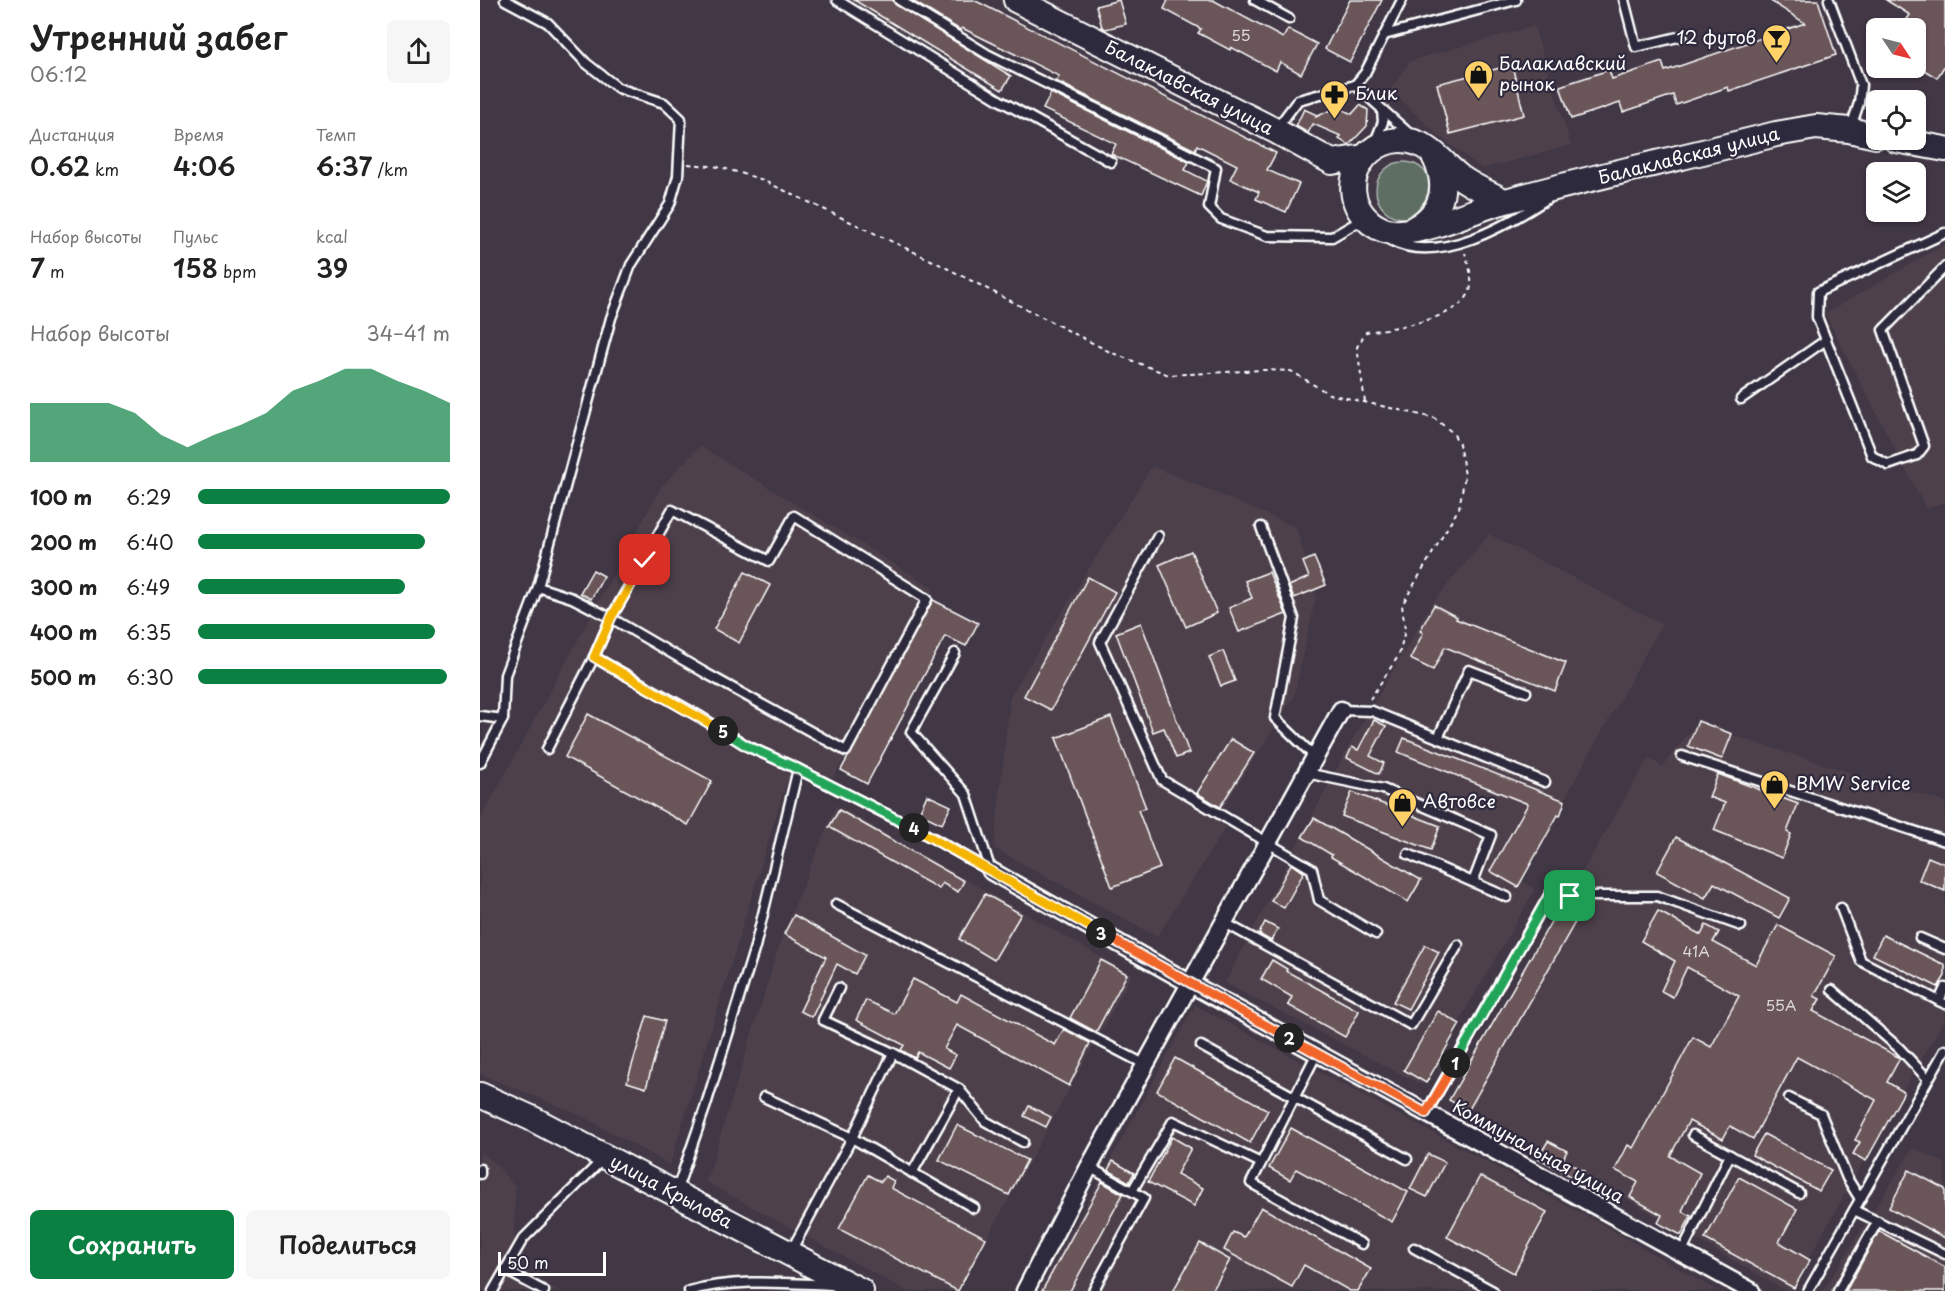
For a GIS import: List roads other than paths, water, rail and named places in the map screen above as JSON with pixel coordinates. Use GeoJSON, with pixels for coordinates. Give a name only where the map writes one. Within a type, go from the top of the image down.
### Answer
{"type":"FeatureCollection","features":[{"type":"Feature","properties":{"kind":"main road","name":"Балаклавская улица"},"geometry":{"type":"LineString","coordinates":[[1016,0],[1274,130],[1332,162],[1353,184]]}},
{"type":"Feature","properties":{"kind":"main road","name":"Балаклавская улица"},"geometry":{"type":"LineString","coordinates":[[1370,222],[1386,231],[1411,230],[1447,221],[1504,201],[1776,134],[1816,128],[1849,130],[1866,134]]}},
{"type":"Feature","properties":{"kind":"main road"},"geometry":{"type":"LineString","coordinates":[[1370,222],[1356,202],[1353,184],[1358,166],[1377,146],[1397,141],[1417,143],[1462,179],[1504,201]]}},
{"type":"Feature","properties":{"kind":"main road"},"geometry":{"type":"LineString","coordinates":[[1926,146],[1945,149]]}},
{"type":"Feature","properties":{"kind":"main road"},"geometry":{"type":"LineString","coordinates":[[1411,230],[1425,222],[1435,211],[1442,197],[1443,182],[1440,167],[1429,151]]}},
{"type":"Feature","properties":{"kind":"main road"},"geometry":{"type":"LineString","coordinates":[[1332,162],[1367,155]]}},
{"type":"Feature","properties":{"kind":"main road","name":"улица Крылова"},"geometry":{"type":"LineString","coordinates":[[480,1095],[531,1118],[855,1288]]}},
{"type":"Feature","properties":{"kind":"street"},"geometry":{"type":"LineString","coordinates":[[1025,1291],[1089,1167],[1341,710]]}},
{"type":"Feature","properties":{"kind":"street","name":"Коммунальная улица"},"geometry":{"type":"LineString","coordinates":[[991,871],[1191,984],[1751,1291]]}},
{"type":"Feature","properties":{"kind":"lane"},"geometry":{"type":"LineString","coordinates":[[480,763],[503,719],[505,675],[538,587],[611,318],[631,265],[670,204],[678,176],[681,119],[664,103],[618,88],[586,63],[548,23],[505,0]]}},
{"type":"Feature","properties":{"kind":"lane"},"geometry":{"type":"LineString","coordinates":[[837,0],[999,100],[1111,162]]}},
{"type":"Feature","properties":{"kind":"lane"},"geometry":{"type":"LineString","coordinates":[[899,0],[987,54],[1216,168],[1209,207],[1221,219],[1267,236],[1332,237],[1370,222],[1382,235],[1406,247],[1420,249],[1462,242],[1525,215],[1566,186]]}},
{"type":"Feature","properties":{"kind":"lane"},"geometry":{"type":"LineString","coordinates":[[1255,0],[1289,19]]}},
{"type":"Feature","properties":{"kind":"lane"},"geometry":{"type":"LineString","coordinates":[[1274,130],[1298,100],[1355,85],[1365,73],[1402,0]]}},
{"type":"Feature","properties":{"kind":"lane"},"geometry":{"type":"LineString","coordinates":[[1384,35],[1516,0]]}},
{"type":"Feature","properties":{"kind":"lane"},"geometry":{"type":"LineString","coordinates":[[1624,0],[1636,46],[1682,36]]}},
{"type":"Feature","properties":{"kind":"lane"},"geometry":{"type":"LineString","coordinates":[[1829,0],[1861,85],[1859,103],[1849,130]]}},
{"type":"Feature","properties":{"kind":"lane"},"geometry":{"type":"LineString","coordinates":[[1355,85],[1429,151]]}},
{"type":"Feature","properties":{"kind":"lane"},"geometry":{"type":"LineString","coordinates":[[1367,155],[1380,132],[1383,122],[1382,111]]}},
{"type":"Feature","properties":{"kind":"lane"},"geometry":{"type":"LineString","coordinates":[[1944,271],[1883,330],[1924,446],[1917,455],[1888,465],[1872,456],[1816,317],[1818,292],[1945,233]]}},
{"type":"Feature","properties":{"kind":"lane"},"geometry":{"type":"LineString","coordinates":[[1741,399],[1826,340]]}},
{"type":"Feature","properties":{"kind":"lane"},"geometry":{"type":"LineString","coordinates":[[538,587],[572,598],[611,618],[706,674],[846,751],[927,599],[794,516],[769,561],[672,510],[611,618],[594,657],[547,749]]}},
{"type":"Feature","properties":{"kind":"lane"},"geometry":{"type":"LineString","coordinates":[[1261,526],[1294,618],[1275,718],[1315,757]]}},
{"type":"Feature","properties":{"kind":"lane"},"geometry":{"type":"LineString","coordinates":[[1158,536],[1100,642],[1162,780],[1266,844],[1312,869],[1319,900],[1376,934]]}},
{"type":"Feature","properties":{"kind":"lane"},"geometry":{"type":"LineString","coordinates":[[955,653],[911,732],[966,794],[991,871]]}},
{"type":"Feature","properties":{"kind":"lane"},"geometry":{"type":"LineString","coordinates":[[594,657],[701,717],[747,746],[798,769],[933,838],[991,871]]}},
{"type":"Feature","properties":{"kind":"lane"},"geometry":{"type":"LineString","coordinates":[[1438,738],[1469,670],[1526,692]]}},
{"type":"Feature","properties":{"kind":"lane"},"geometry":{"type":"LineString","coordinates":[[1341,710],[1372,711],[1545,782]]}},
{"type":"Feature","properties":{"kind":"lane"},"geometry":{"type":"LineString","coordinates":[[480,716],[503,719]]}},
{"type":"Feature","properties":{"kind":"lane"},"geometry":{"type":"LineString","coordinates":[[1683,756],[1945,841]]}},
{"type":"Feature","properties":{"kind":"lane"},"geometry":{"type":"LineString","coordinates":[[675,1194],[705,1108],[755,947],[798,769]]}},
{"type":"Feature","properties":{"kind":"lane"},"geometry":{"type":"LineString","coordinates":[[1306,773],[1383,789],[1491,835],[1473,882]]}},
{"type":"Feature","properties":{"kind":"lane"},"geometry":{"type":"LineString","coordinates":[[1408,854],[1507,897]]}},
{"type":"Feature","properties":{"kind":"lane"},"geometry":{"type":"LineString","coordinates":[[1426,1113],[1550,894],[1657,896],[1741,926]]}},
{"type":"Feature","properties":{"kind":"lane"},"geometry":{"type":"LineString","coordinates":[[836,904],[1146,1065]]}},
{"type":"Feature","properties":{"kind":"lane"},"geometry":{"type":"LineString","coordinates":[[1841,908],[1861,961],[1942,1003],[1945,988]]}},
{"type":"Feature","properties":{"kind":"lane"},"geometry":{"type":"LineString","coordinates":[[1225,923],[1412,1024],[1458,945]]}},
{"type":"Feature","properties":{"kind":"lane"},"geometry":{"type":"LineString","coordinates":[[1920,938],[1945,950]]}},
{"type":"Feature","properties":{"kind":"lane"},"geometry":{"type":"LineString","coordinates":[[839,988],[823,1020],[893,1053],[959,1089],[985,1122],[1023,1142]]}},
{"type":"Feature","properties":{"kind":"lane"},"geometry":{"type":"LineString","coordinates":[[1832,990],[1899,1048],[1928,1079]]}},
{"type":"Feature","properties":{"kind":"lane"},"geometry":{"type":"LineString","coordinates":[[1201,1046],[1407,1160]]}},
{"type":"Feature","properties":{"kind":"lane"},"geometry":{"type":"LineString","coordinates":[[1808,1291],[1945,1050]]}},
{"type":"Feature","properties":{"kind":"lane"},"geometry":{"type":"LineString","coordinates":[[789,1254],[852,1138],[893,1053]]}},
{"type":"Feature","properties":{"kind":"lane"},"geometry":{"type":"LineString","coordinates":[[1317,1053],[1251,1183],[1362,1244]]}},
{"type":"Feature","properties":{"kind":"lane"},"geometry":{"type":"LineString","coordinates":[[912,1173],[959,1089]]}},
{"type":"Feature","properties":{"kind":"lane"},"geometry":{"type":"LineString","coordinates":[[764,1097],[852,1138],[974,1208]]}},
{"type":"Feature","properties":{"kind":"lane"},"geometry":{"type":"LineString","coordinates":[[1789,1098],[1821,1114],[1847,1178],[1860,1199]]}},
{"type":"Feature","properties":{"kind":"lane"},"geometry":{"type":"LineString","coordinates":[[1132,1191],[1173,1121],[1261,1163]]}},
{"type":"Feature","properties":{"kind":"lane"},"geometry":{"type":"LineString","coordinates":[[1693,1135],[1799,1193]]}},
{"type":"Feature","properties":{"kind":"lane"},"geometry":{"type":"LineString","coordinates":[[1681,1252],[1730,1155]]}},
{"type":"Feature","properties":{"kind":"lane"},"geometry":{"type":"LineString","coordinates":[[493,1291],[523,1239],[605,1157]]}},
{"type":"Feature","properties":{"kind":"lane"},"geometry":{"type":"LineString","coordinates":[[1089,1167],[1144,1198],[1093,1291]]}},
{"type":"Feature","properties":{"kind":"lane"},"geometry":{"type":"LineString","coordinates":[[480,1169],[480,1174]]}},
{"type":"Feature","properties":{"kind":"lane"},"geometry":{"type":"LineString","coordinates":[[1854,1210],[1945,1254]]}},
{"type":"Feature","properties":{"kind":"lane"},"geometry":{"type":"LineString","coordinates":[[1838,1291],[1878,1221]]}},
{"type":"Feature","properties":{"kind":"lane"},"geometry":{"type":"LineString","coordinates":[[1414,1248],[1493,1291]]}},
{"type":"Feature","properties":{"kind":"lane"},"geometry":{"type":"LineString","coordinates":[[505,1270],[544,1291]]}},
{"type":"Feature","properties":{"kind":"lane"},"geometry":{"type":"LineString","coordinates":[[689,1291],[770,1282],[855,1288]]}},
{"type":"Feature","properties":{"kind":"place","name":"12 футов"},"geometry":{"type":"Point","coordinates":[1777,64]}},
{"type":"Feature","properties":{"kind":"place","name":"Балаклавский рынок"},"geometry":{"type":"Point","coordinates":[1478,100]}},
{"type":"Feature","properties":{"kind":"place","name":"Блик"},"geometry":{"type":"Point","coordinates":[1334,120]}},
{"type":"Feature","properties":{"kind":"place","name":"BMW Service"},"geometry":{"type":"Point","coordinates":[1775,810]}},
{"type":"Feature","properties":{"kind":"place","name":"Автовсе"},"geometry":{"type":"Point","coordinates":[1402,828]}}]}
